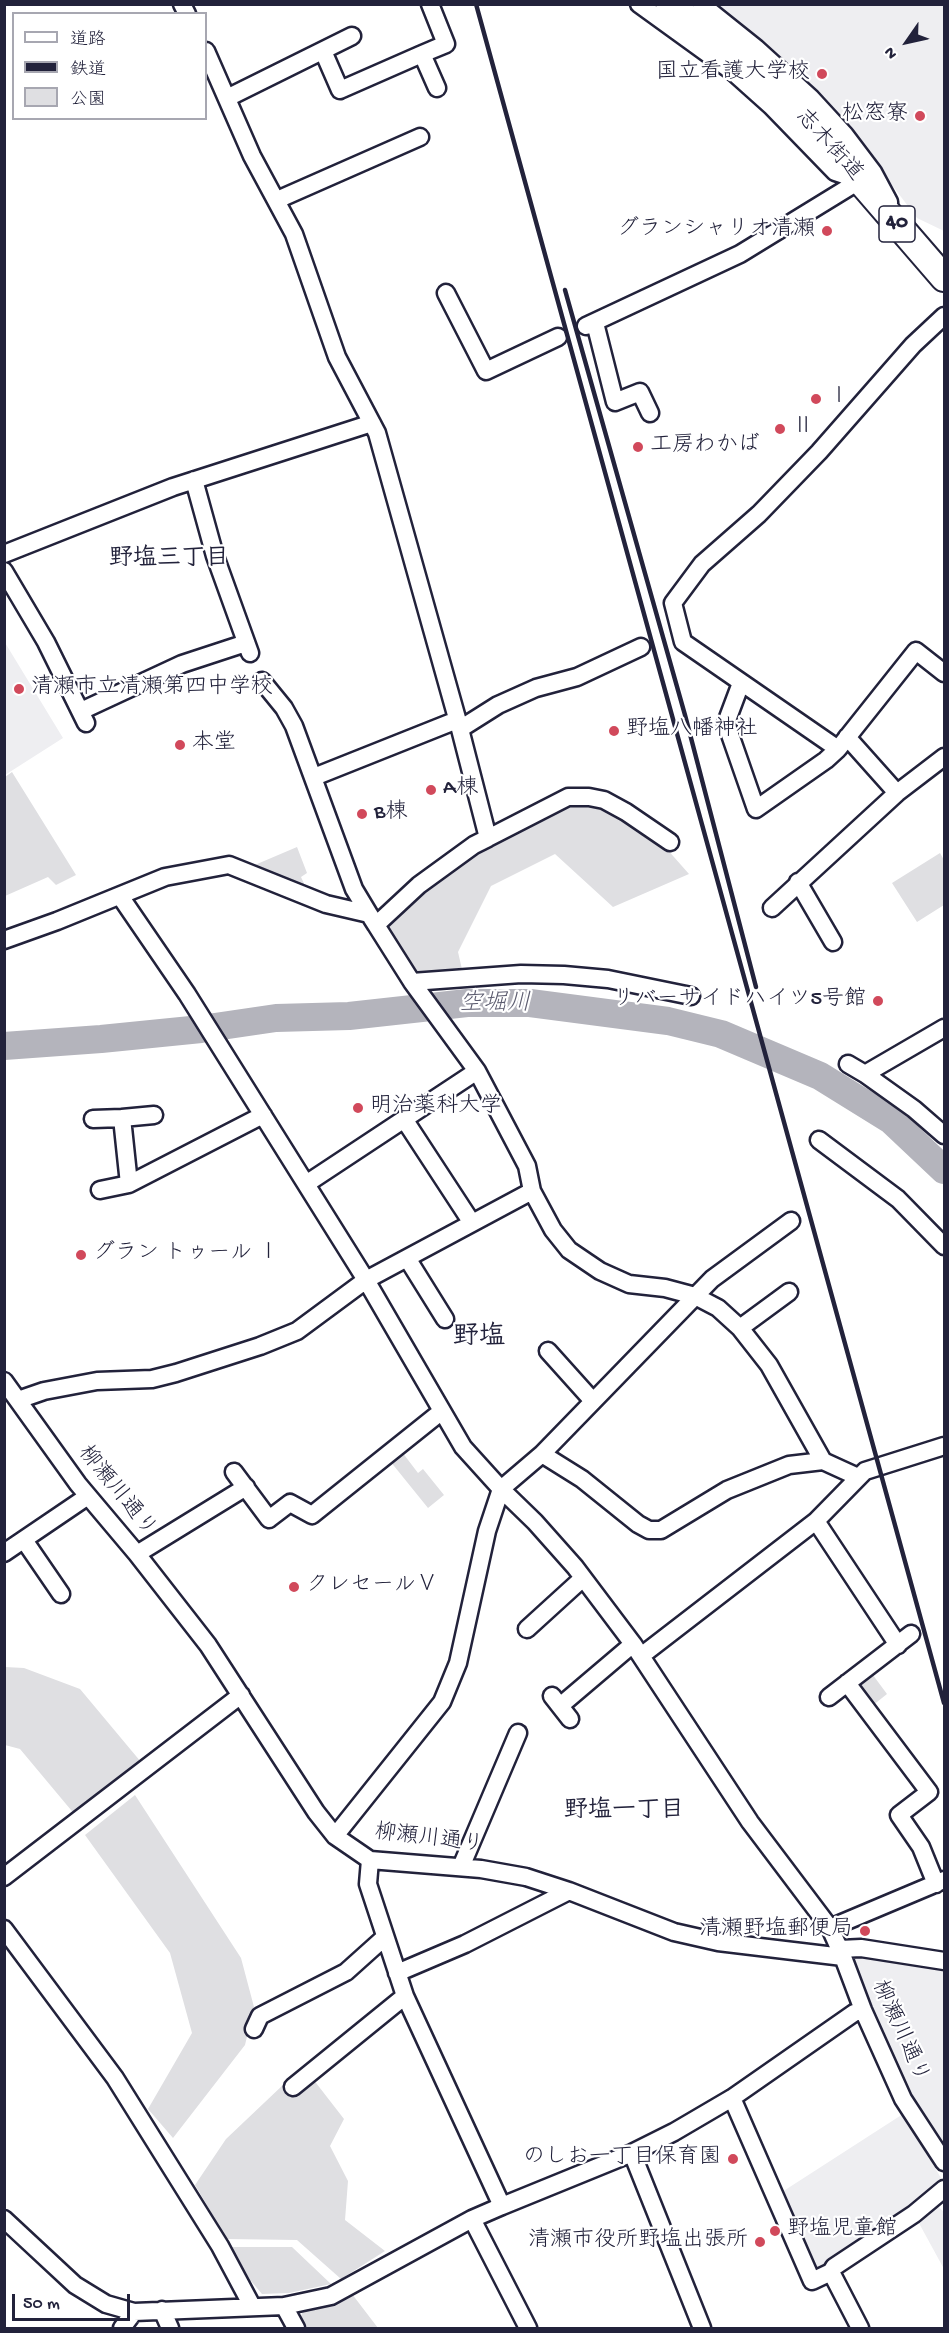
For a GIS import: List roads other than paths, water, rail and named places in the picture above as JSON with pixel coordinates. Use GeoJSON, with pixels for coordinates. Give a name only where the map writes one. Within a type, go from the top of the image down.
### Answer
{"type":"FeatureCollection","features":[{"type":"Feature","properties":{"kind":"main road","name":"志木街道"},"geometry":{"type":"LineString","coordinates":[[669,4],[705,31],[783,97],[902,229],[933,250],[945,278]]}},
{"type":"Feature","properties":{"kind":"street"},"geometry":{"type":"LineString","coordinates":[[323,51],[340,90],[446,44],[430,4]]}},
{"type":"Feature","properties":{"kind":"street"},"geometry":{"type":"LineString","coordinates":[[639,4],[733,72],[771,106],[835,172],[859,180]]}},
{"type":"Feature","properties":{"kind":"street"},"geometry":{"type":"LineString","coordinates":[[701,4],[764,55],[811,98],[845,135],[873,172],[902,229]]}},
{"type":"Feature","properties":{"kind":"street"},"geometry":{"type":"LineString","coordinates":[[227,98],[352,36]]}},
{"type":"Feature","properties":{"kind":"street"},"geometry":{"type":"LineString","coordinates":[[207,53],[252,156],[278,200],[294,234],[338,357],[375,428],[488,838]]}},
{"type":"Feature","properties":{"kind":"street"},"geometry":{"type":"LineString","coordinates":[[422,54],[437,88]]}},
{"type":"Feature","properties":{"kind":"street"},"geometry":{"type":"LineString","coordinates":[[278,200],[420,136]]}},
{"type":"Feature","properties":{"kind":"street"},"geometry":{"type":"LineString","coordinates":[[650,413],[640,392],[615,402],[590,325],[740,254],[859,180]]}},
{"type":"Feature","properties":{"kind":"street"},"geometry":{"type":"LineString","coordinates":[[446,293],[486,371],[558,337]]}},
{"type":"Feature","properties":{"kind":"street"},"geometry":{"type":"LineString","coordinates":[[897,793],[842,743],[741,683],[684,642],[673,603],[702,564],[759,514],[819,452],[913,345],[945,316]]}},
{"type":"Feature","properties":{"kind":"street"},"geometry":{"type":"LineString","coordinates":[[4,554],[194,480],[375,428]]}},
{"type":"Feature","properties":{"kind":"street"},"geometry":{"type":"LineString","coordinates":[[4,571],[46,642],[83,717],[182,664],[248,648],[215,556],[194,480]]}},
{"type":"Feature","properties":{"kind":"street"},"geometry":{"type":"LineString","coordinates":[[314,777],[458,725],[536,688],[577,677],[641,646]]}},
{"type":"Feature","properties":{"kind":"street"},"geometry":{"type":"LineString","coordinates":[[741,683],[726,723],[756,809],[825,760],[842,743],[916,651],[945,673]]}},
{"type":"Feature","properties":{"kind":"street"},"geometry":{"type":"LineString","coordinates":[[262,681],[284,708],[294,726],[354,889],[414,985],[477,1071],[527,1166],[532,1191],[553,1230],[569,1250],[600,1271],[629,1284],[665,1288],[695,1296],[718,1308],[740,1328],[769,1365],[823,1461]]}},
{"type":"Feature","properties":{"kind":"street"},"geometry":{"type":"LineString","coordinates":[[772,908],[897,793],[945,757]]}},
{"type":"Feature","properties":{"kind":"street"},"geometry":{"type":"LineString","coordinates":[[372,920],[474,845],[568,797],[604,800],[670,842]]}},
{"type":"Feature","properties":{"kind":"street"},"geometry":{"type":"LineString","coordinates":[[4,940],[165,877],[229,865],[372,920]]}},
{"type":"Feature","properties":{"kind":"street"},"geometry":{"type":"LineString","coordinates":[[798,882],[833,942]]}},
{"type":"Feature","properties":{"kind":"street"},"geometry":{"type":"LineString","coordinates":[[120,896],[189,997],[366,1280],[463,1448],[535,1522],[583,1578],[637,1650],[750,1822],[830,1928],[842,1953],[861,1948],[945,1961]]}},
{"type":"Feature","properties":{"kind":"street"},"geometry":{"type":"LineString","coordinates":[[414,985],[521,974],[564,975],[608,979],[691,996]]}},
{"type":"Feature","properties":{"kind":"street"},"geometry":{"type":"LineString","coordinates":[[865,1074],[945,1028]]}},
{"type":"Feature","properties":{"kind":"street"},"geometry":{"type":"LineString","coordinates":[[848,1064],[865,1074],[944,1133]]}},
{"type":"Feature","properties":{"kind":"street"},"geometry":{"type":"LineString","coordinates":[[306,1184],[477,1071]]}},
{"type":"Feature","properties":{"kind":"street"},"geometry":{"type":"LineString","coordinates":[[93,1119],[154,1115]]}},
{"type":"Feature","properties":{"kind":"street"},"geometry":{"type":"LineString","coordinates":[[100,1190],[129,1184],[263,1116]]}},
{"type":"Feature","properties":{"kind":"street"},"geometry":{"type":"LineString","coordinates":[[122,1118],[129,1184]]}},
{"type":"Feature","properties":{"kind":"street"},"geometry":{"type":"LineString","coordinates":[[404,1119],[472,1223]]}},
{"type":"Feature","properties":{"kind":"street"},"geometry":{"type":"LineString","coordinates":[[819,1140],[898,1199],[945,1246]]}},
{"type":"Feature","properties":{"kind":"street"},"geometry":{"type":"LineString","coordinates":[[10,1391],[44,1391],[97,1380],[152,1379],[260,1346],[297,1331],[366,1280],[532,1191]]}},
{"type":"Feature","properties":{"kind":"street"},"geometry":{"type":"LineString","coordinates":[[335,1836],[442,1702],[458,1663],[487,1531],[501,1489],[542,1454],[712,1279],[791,1221]]}},
{"type":"Feature","properties":{"kind":"street"},"geometry":{"type":"LineString","coordinates":[[407,1258],[445,1319]]}},
{"type":"Feature","properties":{"kind":"street"},"geometry":{"type":"LineString","coordinates":[[740,1328],[789,1292]]}},
{"type":"Feature","properties":{"kind":"street"},"geometry":{"type":"LineString","coordinates":[[548,1351],[592,1401]]}},
{"type":"Feature","properties":{"kind":"street","name":"柳瀬川通り"},"geometry":{"type":"LineString","coordinates":[[10,1391],[88,1496],[208,1645],[316,1812],[335,1836],[370,1860],[481,1869],[526,1877],[674,1932],[718,1942],[842,1953],[863,2010],[903,2099],[945,2162]]}},
{"type":"Feature","properties":{"kind":"street"},"geometry":{"type":"LineString","coordinates":[[234,1472],[269,1519],[290,1503],[312,1515],[442,1411]]}},
{"type":"Feature","properties":{"kind":"street"},"geometry":{"type":"LineString","coordinates":[[561,1707],[816,1521],[865,1471],[945,1446]]}},
{"type":"Feature","properties":{"kind":"street"},"geometry":{"type":"LineString","coordinates":[[542,1454],[582,1479],[638,1524],[649,1530],[662,1530],[727,1490],[784,1467],[823,1461],[858,1478]]}},
{"type":"Feature","properties":{"kind":"street"},"geometry":{"type":"LineString","coordinates":[[137,1554],[246,1486]]}},
{"type":"Feature","properties":{"kind":"street"},"geometry":{"type":"LineString","coordinates":[[4,1554],[88,1496]]}},
{"type":"Feature","properties":{"kind":"street"},"geometry":{"type":"LineString","coordinates":[[816,1521],[905,1640],[829,1697]]}},
{"type":"Feature","properties":{"kind":"street"},"geometry":{"type":"LineString","coordinates":[[24,1540],[61,1594]]}},
{"type":"Feature","properties":{"kind":"street"},"geometry":{"type":"LineString","coordinates":[[527,1629],[583,1578]]}},
{"type":"Feature","properties":{"kind":"street"},"geometry":{"type":"LineString","coordinates":[[830,1928],[940,1882],[921,1847],[899,1815],[929,1792],[847,1683]]}},
{"type":"Feature","properties":{"kind":"street"},"geometry":{"type":"LineString","coordinates":[[5,1876],[240,1695]]}},
{"type":"Feature","properties":{"kind":"street"},"geometry":{"type":"LineString","coordinates":[[461,1868],[518,1733]]}},
{"type":"Feature","properties":{"kind":"street"},"geometry":{"type":"LineString","coordinates":[[370,1860],[368,1884],[405,1996],[502,2206]]}},
{"type":"Feature","properties":{"kind":"street"},"geometry":{"type":"LineString","coordinates":[[397,1973],[465,1944],[568,1891]]}},
{"type":"Feature","properties":{"kind":"street"},"geometry":{"type":"LineString","coordinates":[[4,1929],[115,2078],[220,2246],[252,2306]]}},
{"type":"Feature","properties":{"kind":"street"},"geometry":{"type":"LineString","coordinates":[[254,2029],[260,2016],[346,1972],[385,1936]]}},
{"type":"Feature","properties":{"kind":"street"},"geometry":{"type":"LineString","coordinates":[[293,2087],[405,1996]]}},
{"type":"Feature","properties":{"kind":"street"},"geometry":{"type":"LineString","coordinates":[[4,2219],[75,2285],[106,2304],[134,2312],[284,2306],[331,2296],[472,2219],[632,2153],[682,2127],[732,2098],[854,2013],[863,2010]]}},
{"type":"Feature","properties":{"kind":"street"},"geometry":{"type":"LineString","coordinates":[[732,2098],[812,2281],[831,2272],[834,2267],[914,2214],[945,2189]]}},
{"type":"Feature","properties":{"kind":"street"},"geometry":{"type":"LineString","coordinates":[[632,2153],[702,2328]]}},
{"type":"Feature","properties":{"kind":"street"},"geometry":{"type":"LineString","coordinates":[[472,2219],[528,2328]]}},
{"type":"Feature","properties":{"kind":"street"},"geometry":{"type":"LineString","coordinates":[[831,2272],[860,2328]]}},
{"type":"Feature","properties":{"kind":"street"},"geometry":{"type":"LineString","coordinates":[[284,2306],[296,2328]]}},
{"type":"Feature","properties":{"kind":"street"},"geometry":{"type":"LineString","coordinates":[[162,2310],[170,2328]]}},
{"type":"Feature","properties":{"kind":"street"},"geometry":{"type":"LineString","coordinates":[[122,2328],[134,2312]]}},
{"type":"Feature","properties":{"kind":"waterway","name":"空堀川"},"geometry":{"type":"LineString","coordinates":[[4,1046],[201,1029],[276,1018],[349,1016],[467,1003],[530,1003],[668,1021],[721,1034],[820,1076],[891,1120],[944,1170]]}},
{"type":"Feature","properties":{"kind":"railway"},"geometry":{"type":"LineString","coordinates":[[476,4],[944,1703]]}},
{"type":"Feature","properties":{"kind":"railway"},"geometry":{"type":"LineString","coordinates":[[565,290],[685,715],[756,987]]}},
{"type":"Feature","properties":{"kind":"place","name":"国立看護大学校"},"geometry":{"type":"Point","coordinates":[822,74]}},
{"type":"Feature","properties":{"kind":"place","name":"松窓寮"},"geometry":{"type":"Point","coordinates":[920,116]}},
{"type":"Feature","properties":{"kind":"place","name":"グランシャリオ清瀬"},"geometry":{"type":"Point","coordinates":[827,231]}},
{"type":"Feature","properties":{"kind":"place","name":"Ⅰ"},"geometry":{"type":"Point","coordinates":[816,399]}},
{"type":"Feature","properties":{"kind":"place","name":"Ⅱ"},"geometry":{"type":"Point","coordinates":[780,429]}},
{"type":"Feature","properties":{"kind":"place","name":"工房わかば"},"geometry":{"type":"Point","coordinates":[638,447]}},
{"type":"Feature","properties":{"kind":"place","name":"清瀬市立清瀬第四中学校"},"geometry":{"type":"Point","coordinates":[19,689]}},
{"type":"Feature","properties":{"kind":"place","name":"野塩八幡神社"},"geometry":{"type":"Point","coordinates":[614,731]}},
{"type":"Feature","properties":{"kind":"place","name":"本堂"},"geometry":{"type":"Point","coordinates":[180,745]}},
{"type":"Feature","properties":{"kind":"place","name":"A棟"},"geometry":{"type":"Point","coordinates":[431,790]}},
{"type":"Feature","properties":{"kind":"place","name":"B棟"},"geometry":{"type":"Point","coordinates":[362,814]}},
{"type":"Feature","properties":{"kind":"place","name":"リバーサイドハイツ5号館"},"geometry":{"type":"Point","coordinates":[878,1001]}},
{"type":"Feature","properties":{"kind":"place","name":"明治薬科大学"},"geometry":{"type":"Point","coordinates":[358,1108]}},
{"type":"Feature","properties":{"kind":"place","name":"グラン トゥール Ⅰ"},"geometry":{"type":"Point","coordinates":[81,1255]}},
{"type":"Feature","properties":{"kind":"place","name":"クレセールⅤ"},"geometry":{"type":"Point","coordinates":[294,1587]}},
{"type":"Feature","properties":{"kind":"place","name":"清瀬野塩郵便局"},"geometry":{"type":"Point","coordinates":[865,1931]}},
{"type":"Feature","properties":{"kind":"place","name":"のしお一丁目保育園"},"geometry":{"type":"Point","coordinates":[733,2159]}},
{"type":"Feature","properties":{"kind":"place","name":"野塩児童館"},"geometry":{"type":"Point","coordinates":[775,2231]}},
{"type":"Feature","properties":{"kind":"place","name":"清瀬市役所野塩出張所"},"geometry":{"type":"Point","coordinates":[760,2242]}},
{"type":"Feature","properties":{"kind":"district","name":"野塩三丁目"},"geometry":{"type":"Point","coordinates":[169,560]}},
{"type":"Feature","properties":{"kind":"district","name":"野塩"},"geometry":{"type":"Point","coordinates":[479,1339]}},
{"type":"Feature","properties":{"kind":"district","name":"野塩一丁目"},"geometry":{"type":"Point","coordinates":[624,1812]}}]}
